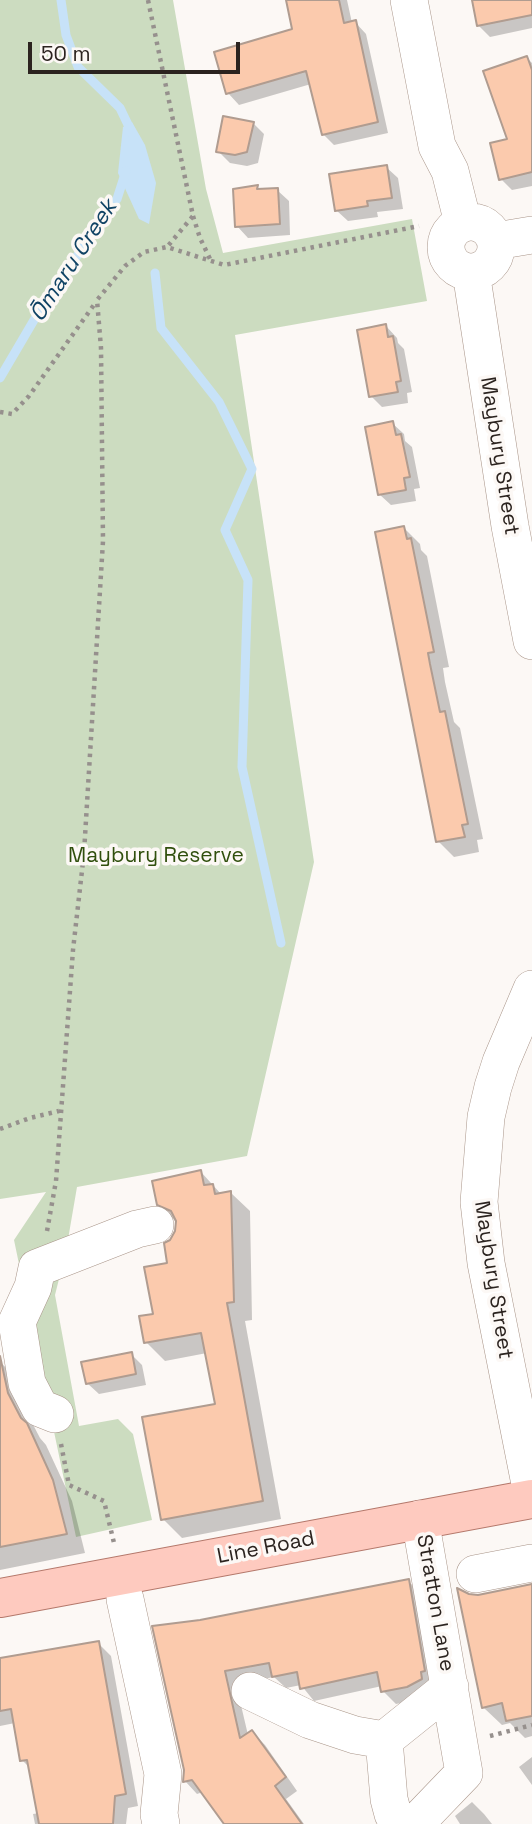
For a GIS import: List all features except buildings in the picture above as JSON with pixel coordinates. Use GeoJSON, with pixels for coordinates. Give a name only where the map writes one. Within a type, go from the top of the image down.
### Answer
{"type":"FeatureCollection","features":[{"type":"Feature","properties":{"kind":"main road","name":"Line Road"},"geometry":{"type":"LineString","coordinates":[[0,1598],[420,1520],[532,1496]]}},
{"type":"Feature","properties":{"kind":"street"},"geometry":{"type":"LineString","coordinates":[[409,0],[436,146],[450,171],[463,223]]}},
{"type":"Feature","properties":{"kind":"street"},"geometry":{"type":"LineString","coordinates":[[477,222],[483,225],[496,241],[494,256],[485,268],[471,272],[455,265],[446,250],[450,234],[463,223],[477,222]]}},
{"type":"Feature","properties":{"kind":"street"},"geometry":{"type":"LineString","coordinates":[[496,241],[532,235]]}},
{"type":"Feature","properties":{"kind":"street","name":"Maybury Street"},"geometry":{"type":"LineString","coordinates":[[471,272],[510,526],[532,641]]}},
{"type":"Feature","properties":{"kind":"street","name":"Maybury Street"},"geometry":{"type":"LineString","coordinates":[[532,989],[493,1087],[486,1117],[480,1202],[486,1263],[532,1496]]}},
{"type":"Feature","properties":{"kind":"street"},"geometry":{"type":"LineString","coordinates":[[55,1414],[40,1408],[27,1383],[17,1322],[33,1287],[37,1268],[137,1229],[155,1225]]}},
{"type":"Feature","properties":{"kind":"street","name":"Stratton Lane"},"geometry":{"type":"LineString","coordinates":[[420,1520],[450,1687],[458,1744],[464,1773],[407,1824],[393,1814],[389,1799],[384,1740],[450,1687]]}},
{"type":"Feature","properties":{"kind":"street"},"geometry":{"type":"LineString","coordinates":[[475,1574],[532,1563]]}},
{"type":"Feature","properties":{"kind":"street"},"geometry":{"type":"LineString","coordinates":[[125,1599],[163,1774],[159,1814],[161,1824]]}},
{"type":"Feature","properties":{"kind":"street"},"geometry":{"type":"LineString","coordinates":[[250,1691],[310,1720],[355,1735],[384,1740]]}},
{"type":"Feature","properties":{"kind":"path"},"geometry":{"type":"LineString","coordinates":[[148,0],[193,216],[212,262]]}},
{"type":"Feature","properties":{"kind":"path"},"geometry":{"type":"LineString","coordinates":[[167,247],[193,216]]}},
{"type":"Feature","properties":{"kind":"path"},"geometry":{"type":"LineString","coordinates":[[1,412],[12,414],[29,396],[97,300],[125,267],[145,252],[167,247],[224,265],[419,226]]}},
{"type":"Feature","properties":{"kind":"path"},"geometry":{"type":"LineString","coordinates":[[37,1268],[46,1240],[56,1181],[73,950],[85,853],[103,541],[101,348],[97,300]]}},
{"type":"Feature","properties":{"kind":"path"},"geometry":{"type":"LineString","coordinates":[[0,1129],[60,1111]]}},
{"type":"Feature","properties":{"kind":"path"},"geometry":{"type":"LineString","coordinates":[[104,1501],[115,1549]]}},
{"type":"Feature","properties":{"kind":"path"},"geometry":{"type":"LineString","coordinates":[[458,1744],[532,1725]]}},
{"type":"Feature","properties":{"kind":"green space","name":"Maybury Reserve"},"geometry":{"type":"Polygon","coordinates":[[[0,0],[173,0],[206,189],[223,253],[412,219],[427,301],[235,335],[314,862],[247,1156],[77,1187],[55,1295],[79,1426],[118,1419],[133,1434],[152,1520],[76,1537],[14,1240],[46,1192],[0,1199],[0,0]]]}},
{"type":"Feature","properties":{"kind":"water"},"geometry":{"type":"Polygon","coordinates":[[[132,122],[145,145],[156,183],[149,224],[139,219],[118,173],[123,127],[132,122]]]}},
{"type":"Feature","properties":{"kind":"waterway","name":"Ōmaru Creek"},"geometry":{"type":"LineString","coordinates":[[61,0],[66,35],[78,67],[120,108],[132,133]]}},
{"type":"Feature","properties":{"kind":"waterway","name":"Ōmaru Creek"},"geometry":{"type":"LineString","coordinates":[[0,378],[44,303],[117,199],[126,171]]}},
{"type":"Feature","properties":{"kind":"waterway"},"geometry":{"type":"LineString","coordinates":[[155,273],[161,328],[219,402],[252,469],[225,530],[248,580],[242,767],[281,943]]}}]}
